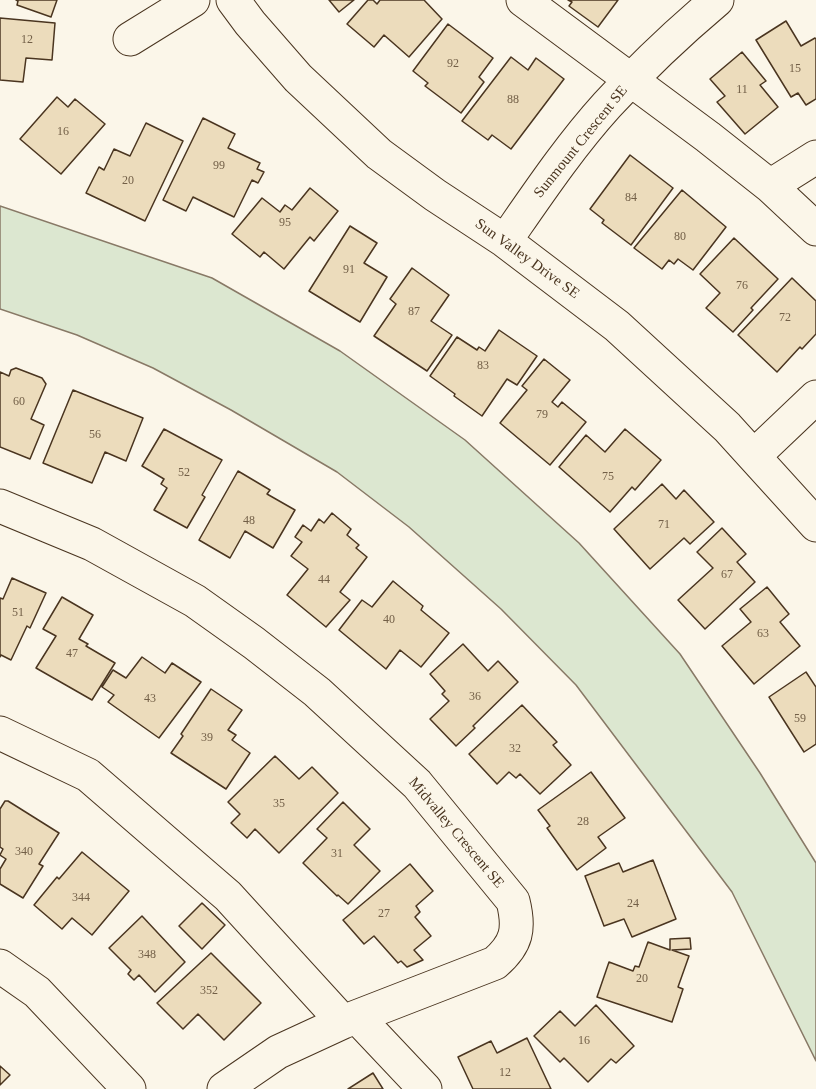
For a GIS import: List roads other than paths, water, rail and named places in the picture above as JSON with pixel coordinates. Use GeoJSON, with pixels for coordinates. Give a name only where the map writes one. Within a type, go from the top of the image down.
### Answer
{"type":"FeatureCollection","features":[{"type":"Feature","properties":{"kind":"street"},"geometry":{"type":"LineString","coordinates":[[130,39],[193,0]]}},
{"type":"Feature","properties":{"kind":"street","name":"Sun Valley Drive SE"},"geometry":{"type":"LineString","coordinates":[[233,0],[298,78],[379,154],[435,195],[505,241],[617,326],[727,427],[755,455],[816,525]]}},
{"type":"Feature","properties":{"kind":"street"},"geometry":{"type":"LineString","coordinates":[[523,0],[770,186],[816,229]]}},
{"type":"Feature","properties":{"kind":"street","name":"Sunmount Crescent SE"},"geometry":{"type":"LineString","coordinates":[[505,241],[556,168],[606,106],[697,16],[717,0]]}},
{"type":"Feature","properties":{"kind":"street"},"geometry":{"type":"LineString","coordinates":[[770,186],[816,157]]}},
{"type":"Feature","properties":{"kind":"street"},"geometry":{"type":"LineString","coordinates":[[755,455],[816,397]]}},
{"type":"Feature","properties":{"kind":"street","name":"Midvalley Crescent SE"},"geometry":{"type":"LineString","coordinates":[[0,506],[102,550],[195,601],[254,643],[317,692],[417,784],[513,901],[516,915],[516,937],[508,952],[495,963],[350,1020],[278,1052],[225,1089]]}},
{"type":"Feature","properties":{"kind":"street"},"geometry":{"type":"LineString","coordinates":[[0,733],[88,775],[228,896],[350,1020],[425,1089]]}},
{"type":"Feature","properties":{"kind":"street"},"geometry":{"type":"LineString","coordinates":[[0,966],[37,992],[129,1089]]}}]}
